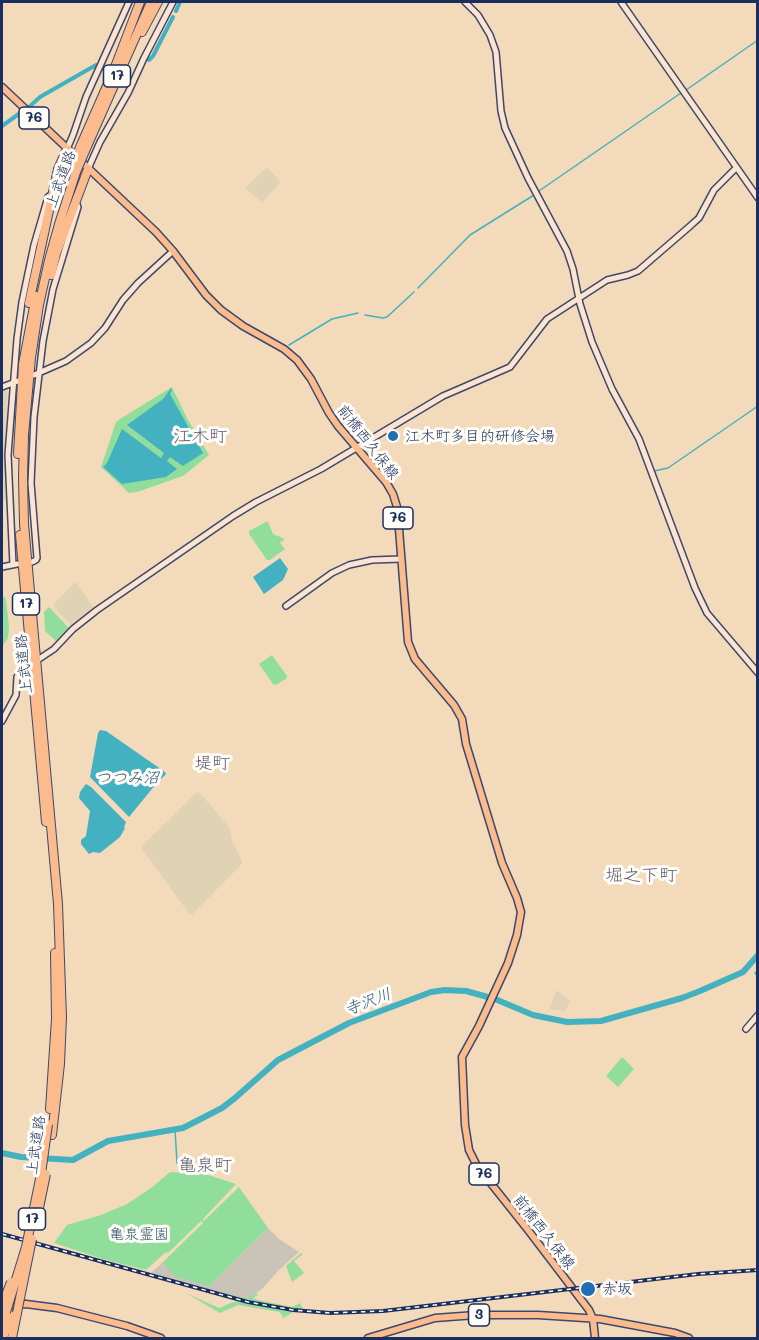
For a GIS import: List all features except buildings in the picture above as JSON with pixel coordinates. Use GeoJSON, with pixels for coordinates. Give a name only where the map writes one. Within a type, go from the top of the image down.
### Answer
{"type":"FeatureCollection","features":[{"type":"Feature","properties":{"kind":"highway","name":"17"},"geometry":{"type":"LineString","coordinates":[[113,72],[140,2]]}},
{"type":"Feature","properties":{"kind":"highway","name":"上武道路"},"geometry":{"type":"LineString","coordinates":[[3,1338],[7,1310],[34,1229],[43,1192],[61,1052],[62,992],[58,904],[34,662],[22,568],[18,434],[23,364],[45,256],[74,170],[113,72],[146,2]]}},
{"type":"Feature","properties":{"kind":"highway","name":"上武道路"},"geometry":{"type":"LineString","coordinates":[[83,149],[151,2]]}},
{"type":"Feature","properties":{"kind":"highway","name":"17"},"geometry":{"type":"LineString","coordinates":[[123,64],[158,2]]}},
{"type":"Feature","properties":{"kind":"highway"},"geometry":{"type":"LineString","coordinates":[[23,364],[29,304],[56,177],[67,149]]}},
{"type":"Feature","properties":{"kind":"highway"},"geometry":{"type":"LineString","coordinates":[[56,177],[64,163],[78,159]]}},
{"type":"Feature","properties":{"kind":"highway"},"geometry":{"type":"LineString","coordinates":[[31,358],[56,254],[88,169]]}},
{"type":"Feature","properties":{"kind":"highway","name":"上武道路"},"geometry":{"type":"LineString","coordinates":[[2,1326],[26,1247],[36,1200],[48,1124],[54,1064],[55,940],[23,478],[24,435],[31,358],[39,305],[74,170]]}},
{"type":"Feature","properties":{"kind":"highway"},"geometry":{"type":"LineString","coordinates":[[7,1310],[12,1338]]}},
{"type":"Feature","properties":{"kind":"main road","name":"前橋西久保線"},"geometry":{"type":"LineString","coordinates":[[2,87],[156,232],[204,293],[221,310],[243,327],[284,349],[297,360],[311,379],[329,413],[386,482],[393,494],[397,507],[408,642],[415,659],[454,705],[462,719],[466,744],[502,863],[521,912],[511,956],[462,1057],[465,1125],[469,1150],[477,1166],[589,1310],[596,1338]]}},
{"type":"Feature","properties":{"kind":"main road"},"geometry":{"type":"LineString","coordinates":[[7,1310],[26,1304],[57,1308],[127,1326],[161,1338]]}},
{"type":"Feature","properties":{"kind":"main road","name":"3"},"geometry":{"type":"LineString","coordinates":[[368,1338],[423,1321],[448,1317],[538,1315],[593,1319],[675,1333],[689,1338]]}},
{"type":"Feature","properties":{"kind":"street"},"geometry":{"type":"LineString","coordinates":[[67,149],[86,97],[129,2]]}},
{"type":"Feature","properties":{"kind":"street"},"geometry":{"type":"LineString","coordinates":[[78,159],[93,155],[129,93],[173,2]]}},
{"type":"Feature","properties":{"kind":"street"},"geometry":{"type":"LineString","coordinates":[[465,2],[483,22],[492,40],[496,52],[500,105],[505,128],[569,256],[579,299],[598,360],[639,439],[695,588],[706,613],[758,673]]}},
{"type":"Feature","properties":{"kind":"street"},"geometry":{"type":"LineString","coordinates":[[621,2],[758,198]]}},
{"type":"Feature","properties":{"kind":"street"},"geometry":{"type":"LineString","coordinates":[[88,169],[100,142]]}},
{"type":"Feature","properties":{"kind":"street"},"geometry":{"type":"LineString","coordinates":[[2,722],[15,697],[19,674],[54,649],[73,629],[97,610],[256,502],[321,469],[443,396],[507,369],[516,361],[545,321],[607,280],[641,269],[699,218],[714,190],[736,168]]}},
{"type":"Feature","properties":{"kind":"street"},"geometry":{"type":"LineString","coordinates":[[2,567],[15,564],[8,455],[16,382],[17,339],[34,245],[48,197],[52,194]]}},
{"type":"Feature","properties":{"kind":"street"},"geometry":{"type":"LineString","coordinates":[[32,562],[37,558],[31,483],[37,374],[53,290],[78,207],[76,202]]}},
{"type":"Feature","properties":{"kind":"street"},"geometry":{"type":"LineString","coordinates":[[37,374],[66,361],[91,344],[123,300],[173,251]]}},
{"type":"Feature","properties":{"kind":"street"},"geometry":{"type":"LineString","coordinates":[[2,387],[16,382]]}},
{"type":"Feature","properties":{"kind":"street"},"geometry":{"type":"LineString","coordinates":[[2,506],[11,505]]}},
{"type":"Feature","properties":{"kind":"street"},"geometry":{"type":"LineString","coordinates":[[286,606],[332,573],[349,565],[372,560],[401,559]]}},
{"type":"Feature","properties":{"kind":"street"},"geometry":{"type":"LineString","coordinates":[[746,1029],[758,1015]]}},
{"type":"Feature","properties":{"kind":"shaded area"},"geometry":{"type":"Polygon","coordinates":[[[267,167],[281,182],[262,202],[245,188],[267,167]]]}},
{"type":"Feature","properties":{"kind":"shaded area"},"geometry":{"type":"Polygon","coordinates":[[[8,388],[5,458],[8,500],[2,502],[2,391],[8,388]]]}},
{"type":"Feature","properties":{"kind":"shaded area"},"geometry":{"type":"Polygon","coordinates":[[[74,583],[77,583],[93,607],[71,625],[54,607],[54,604],[74,583]]]}},
{"type":"Feature","properties":{"kind":"shaded area"},"geometry":{"type":"Polygon","coordinates":[[[197,792],[230,828],[232,840],[242,864],[190,915],[142,846],[197,792]]]}},
{"type":"Feature","properties":{"kind":"shaded area"},"geometry":{"type":"Polygon","coordinates":[[[557,990],[570,1001],[565,1011],[549,1009],[557,990]]]}},
{"type":"Feature","properties":{"kind":"shaded area"},"geometry":{"type":"Polygon","coordinates":[[[268,1228],[279,1239],[299,1252],[261,1290],[247,1298],[151,1273],[164,1261],[164,1265],[209,1286],[268,1228]]]}},
{"type":"Feature","properties":{"kind":"green space"},"geometry":{"type":"Polygon","coordinates":[[[172,387],[209,455],[183,476],[129,493],[101,467],[116,422],[172,387]]]}},
{"type":"Feature","properties":{"kind":"green space"},"geometry":{"type":"Polygon","coordinates":[[[266,522],[273,534],[285,539],[280,543],[285,549],[270,560],[267,560],[249,534],[249,531],[266,522]]]}},
{"type":"Feature","properties":{"kind":"green space"},"geometry":{"type":"Polygon","coordinates":[[[2,597],[6,599],[9,627],[8,638],[2,647],[2,597]]]}},
{"type":"Feature","properties":{"kind":"green space"},"geometry":{"type":"Polygon","coordinates":[[[49,607],[69,628],[56,641],[45,631],[44,612],[49,607]]]}},
{"type":"Feature","properties":{"kind":"green space"},"geometry":{"type":"Polygon","coordinates":[[[272,655],[287,676],[275,685],[259,664],[272,655]]]}},
{"type":"Feature","properties":{"kind":"green space"},"geometry":{"type":"Polygon","coordinates":[[[622,1057],[634,1069],[618,1087],[606,1076],[622,1057]]]}},
{"type":"Feature","properties":{"kind":"green space","name":"亀泉霊園"},"geometry":{"type":"Polygon","coordinates":[[[170,1172],[205,1174],[236,1184],[203,1219],[204,1221],[239,1187],[268,1228],[209,1286],[176,1277],[164,1264],[164,1261],[203,1223],[201,1221],[168,1253],[166,1252],[146,1270],[54,1243],[67,1225],[127,1204],[170,1172]]]}},
{"type":"Feature","properties":{"kind":"green space"},"geometry":{"type":"Polygon","coordinates":[[[301,1253],[303,1254],[294,1261],[304,1273],[292,1282],[286,1266],[301,1253]]]}},
{"type":"Feature","properties":{"kind":"green space"},"geometry":{"type":"Polygon","coordinates":[[[212,1290],[247,1298],[256,1293],[258,1295],[253,1298],[258,1300],[292,1307],[300,1303],[303,1310],[269,1305],[212,1290]]]}},
{"type":"Feature","properties":{"kind":"green space"},"geometry":{"type":"Polygon","coordinates":[[[186,1293],[219,1308],[238,1301],[293,1312],[282,1319],[283,1316],[279,1312],[238,1305],[220,1313],[186,1293]]]}},
{"type":"Feature","properties":{"kind":"water"},"geometry":{"type":"Polygon","coordinates":[[[171,388],[170,394],[203,453],[183,466],[170,457],[167,461],[177,469],[166,477],[122,484],[103,467],[122,429],[161,458],[164,453],[127,425],[163,399],[171,388]]]}},
{"type":"Feature","properties":{"kind":"water"},"geometry":{"type":"Polygon","coordinates":[[[280,558],[288,569],[283,580],[264,594],[253,577],[280,558]]]}},
{"type":"Feature","properties":{"kind":"water","name":"つつみ沼"},"geometry":{"type":"Polygon","coordinates":[[[100,730],[106,731],[166,774],[129,817],[90,777],[100,730]]]}},
{"type":"Feature","properties":{"kind":"water"},"geometry":{"type":"Polygon","coordinates":[[[86,784],[126,822],[120,837],[100,853],[89,854],[81,844],[81,840],[86,836],[90,811],[79,798],[86,784]]]}},
{"type":"Feature","properties":{"kind":"waterway"},"geometry":{"type":"LineString","coordinates":[[176,11],[180,2]]}},
{"type":"Feature","properties":{"kind":"waterway"},"geometry":{"type":"LineString","coordinates":[[149,60],[173,17]]}},
{"type":"Feature","properties":{"kind":"waterway"},"geometry":{"type":"LineString","coordinates":[[686,90],[758,40]]}},
{"type":"Feature","properties":{"kind":"waterway"},"geometry":{"type":"LineString","coordinates":[[28,108],[40,97],[96,65]]}},
{"type":"Feature","properties":{"kind":"waterway"},"geometry":{"type":"LineString","coordinates":[[539,191],[681,93]]}},
{"type":"Feature","properties":{"kind":"waterway"},"geometry":{"type":"LineString","coordinates":[[2,126],[23,111]]}},
{"type":"Feature","properties":{"kind":"waterway"},"geometry":{"type":"LineString","coordinates":[[418,288],[470,235],[534,195]]}},
{"type":"Feature","properties":{"kind":"waterway"},"geometry":{"type":"LineString","coordinates":[[365,315],[387,317],[414,292]]}},
{"type":"Feature","properties":{"kind":"waterway"},"geometry":{"type":"LineString","coordinates":[[289,345],[332,319],[358,313]]}},
{"type":"Feature","properties":{"kind":"waterway"},"geometry":{"type":"LineString","coordinates":[[654,471],[668,468],[758,406]]}},
{"type":"Feature","properties":{"kind":"waterway","name":"寺沢川"},"geometry":{"type":"LineString","coordinates":[[2,1153],[21,1157],[73,1160],[108,1141],[183,1128],[222,1108],[278,1060],[349,1023],[431,992],[466,991],[495,999],[533,1015],[567,1022],[601,1021],[700,991],[743,972],[758,955]]}},
{"type":"Feature","properties":{"kind":"waterway"},"geometry":{"type":"LineString","coordinates":[[758,971],[755,973],[758,977]]}},
{"type":"Feature","properties":{"kind":"waterway"},"geometry":{"type":"LineString","coordinates":[[175,1129],[177,1163]]}},
{"type":"Feature","properties":{"kind":"railway"},"geometry":{"type":"LineString","coordinates":[[2,1234],[248,1302],[293,1310],[330,1313],[383,1311],[698,1274],[758,1270]]}},
{"type":"Feature","properties":{"kind":"place","name":"江木町多目的研修会場"},"geometry":{"type":"Point","coordinates":[393,436]}},
{"type":"Feature","properties":{"kind":"place","name":"赤坂"},"geometry":{"type":"Point","coordinates":[588,1289]}},
{"type":"Feature","properties":{"kind":"district","name":"江木町"},"geometry":{"type":"Point","coordinates":[200,436]}},
{"type":"Feature","properties":{"kind":"district","name":"堤町"},"geometry":{"type":"Point","coordinates":[212,763]}},
{"type":"Feature","properties":{"kind":"district","name":"堀之下町"},"geometry":{"type":"Point","coordinates":[641,875]}},
{"type":"Feature","properties":{"kind":"district","name":"亀泉町"},"geometry":{"type":"Point","coordinates":[205,1165]}}]}
